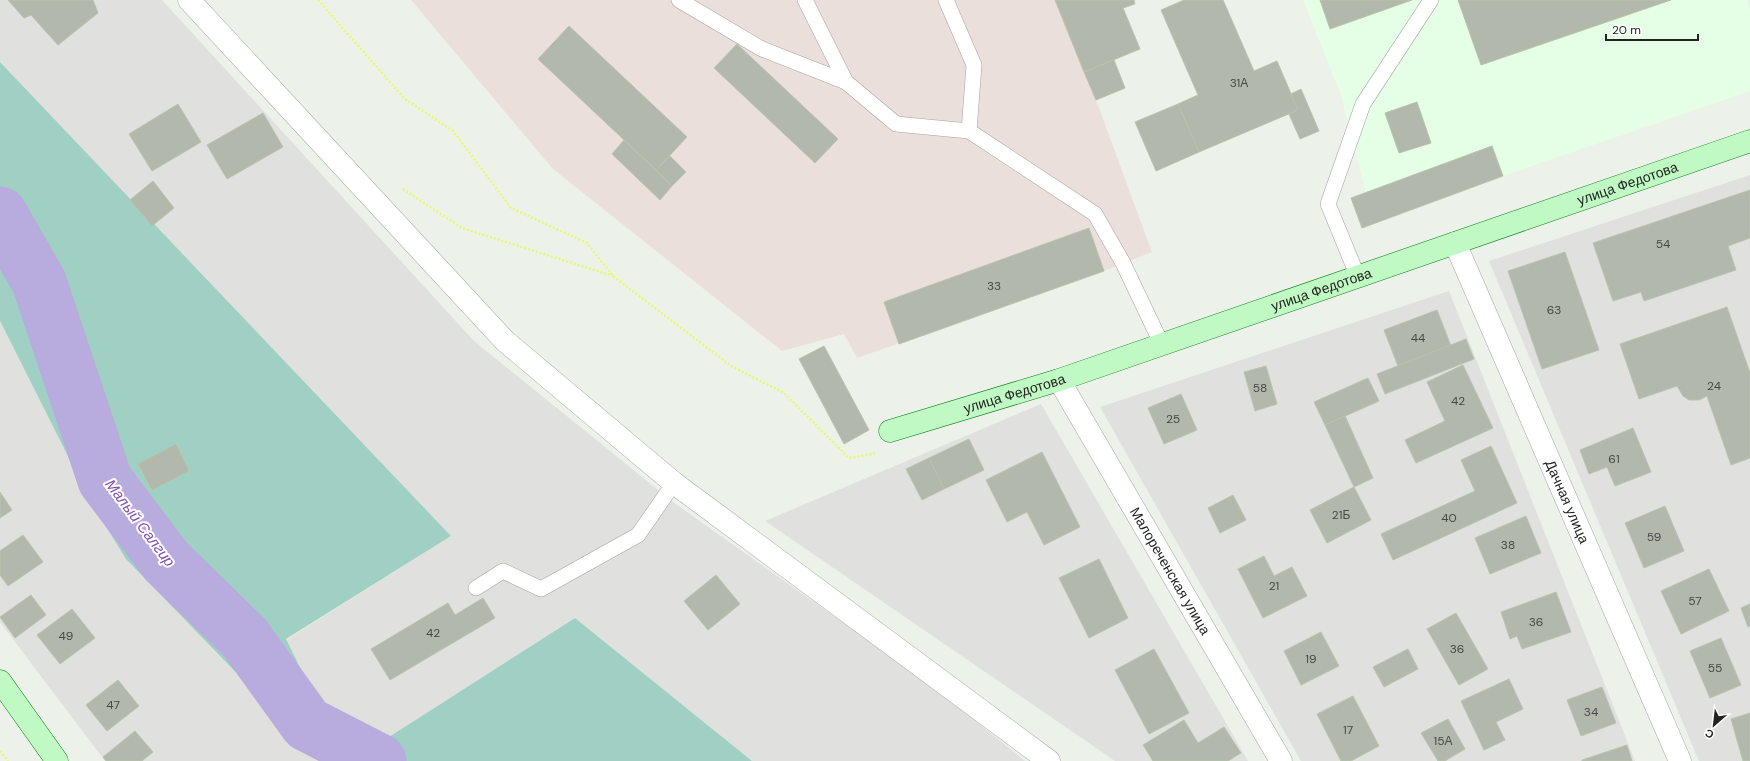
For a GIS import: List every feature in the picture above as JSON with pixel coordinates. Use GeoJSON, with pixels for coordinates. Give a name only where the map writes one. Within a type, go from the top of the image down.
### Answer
{"type":"FeatureCollection","features":[{"type":"Feature","properties":{"kind":"street"},"geometry":{"type":"LineString","coordinates":[[189,0],[505,341],[674,483],[1049,761]]}},
{"type":"Feature","properties":{"kind":"street","name":"улица Федотова"},"geometry":{"type":"LineString","coordinates":[[890,431],[1059,380],[1750,141]]}},
{"type":"Feature","properties":{"kind":"street","name":"Дачная улица"},"geometry":{"type":"LineString","coordinates":[[1455,243],[1680,761]]}},
{"type":"Feature","properties":{"kind":"street","name":"Малореченская улица"},"geometry":{"type":"LineString","coordinates":[[1059,380],[1281,761]]}},
{"type":"Feature","properties":{"kind":"street"},"geometry":{"type":"LineString","coordinates":[[0,681],[57,761]]}},
{"type":"Feature","properties":{"kind":"lane"},"geometry":{"type":"LineString","coordinates":[[679,0],[762,49],[846,82],[896,124],[969,131],[1096,214],[1123,263],[1162,345]]}},
{"type":"Feature","properties":{"kind":"lane"},"geometry":{"type":"LineString","coordinates":[[805,0],[846,82]]}},
{"type":"Feature","properties":{"kind":"lane"},"geometry":{"type":"LineString","coordinates":[[946,0],[974,65],[969,131]]}},
{"type":"Feature","properties":{"kind":"lane"},"geometry":{"type":"LineString","coordinates":[[1358,277],[1328,204],[1363,104],[1432,0]]}},
{"type":"Feature","properties":{"kind":"lane"},"geometry":{"type":"LineString","coordinates":[[476,588],[503,571],[541,589],[638,535],[674,483]]}},
{"type":"Feature","properties":{"kind":"path"},"geometry":{"type":"LineString","coordinates":[[318,0],[405,99],[453,131],[511,208],[587,243],[613,276],[731,366],[784,393],[849,458],[873,454],[890,431]]}},
{"type":"Feature","properties":{"kind":"path"},"geometry":{"type":"LineString","coordinates":[[397,185],[462,228],[613,276]]}},
{"type":"Feature","properties":{"kind":"path"},"geometry":{"type":"LineString","coordinates":[[0,751],[8,761]]}},
{"type":"Feature","properties":{"kind":"shaded area"},"geometry":{"type":"Polygon","coordinates":[[[0,0],[162,0],[474,341],[673,502],[932,686],[1025,761],[752,761],[575,618],[378,744],[320,708],[286,640],[451,536],[0,62],[0,0]]]}},
{"type":"Feature","properties":{"kind":"shaded area"},"geometry":{"type":"Polygon","coordinates":[[[411,0],[1055,0],[1096,100],[1152,252],[1104,271],[857,358],[844,334],[782,351],[553,169],[411,0]]]}},
{"type":"Feature","properties":{"kind":"shaded area"},"geometry":{"type":"Polygon","coordinates":[[[1303,0],[1747,0],[1750,9],[1750,91],[1503,176],[1362,228],[1351,198],[1366,193],[1341,95],[1303,0]]]}},
{"type":"Feature","properties":{"kind":"shaded area"},"geometry":{"type":"Polygon","coordinates":[[[0,62],[451,536],[286,639],[320,708],[378,744],[575,618],[752,761],[344,761],[291,729],[126,559],[92,504],[0,321],[0,62]]]}},
{"type":"Feature","properties":{"kind":"shaded area"},"geometry":{"type":"Polygon","coordinates":[[[1750,175],[1750,761],[1699,761],[1489,261],[1750,175]]]}},
{"type":"Feature","properties":{"kind":"shaded area"},"geometry":{"type":"Polygon","coordinates":[[[1449,291],[1635,761],[1301,761],[1100,407],[1449,291]]]}},
{"type":"Feature","properties":{"kind":"shaded area"},"geometry":{"type":"Polygon","coordinates":[[[0,321],[92,504],[291,729],[344,761],[105,761],[0,622],[0,321]]]}},
{"type":"Feature","properties":{"kind":"shaded area"},"geometry":{"type":"Polygon","coordinates":[[[1041,404],[1248,761],[1115,761],[765,521],[1041,404]]]}},
{"type":"Feature","properties":{"kind":"building"},"geometry":{"type":"Polygon","coordinates":[[[8,0],[93,0],[98,13],[58,45],[31,15],[24,18],[8,0]]]}},
{"type":"Feature","properties":{"kind":"building"},"geometry":{"type":"Polygon","coordinates":[[[1055,0],[1134,0],[1135,4],[1123,8],[1140,49],[1084,72],[1055,0]]]}},
{"type":"Feature","properties":{"kind":"building"},"geometry":{"type":"Polygon","coordinates":[[[1184,0],[1223,0],[1254,71],[1277,61],[1298,110],[1199,152],[1178,104],[1198,95],[1161,10],[1184,0]]]}},
{"type":"Feature","properties":{"kind":"building"},"geometry":{"type":"Polygon","coordinates":[[[1320,0],[1412,0],[1330,29],[1320,0]]]}},
{"type":"Feature","properties":{"kind":"building"},"geometry":{"type":"Polygon","coordinates":[[[1458,0],[1671,0],[1481,65],[1458,0]]]}},
{"type":"Feature","properties":{"kind":"building"},"geometry":{"type":"Polygon","coordinates":[[[569,26],[687,137],[656,170],[538,59],[569,26]]]}},
{"type":"Feature","properties":{"kind":"building"},"geometry":{"type":"Polygon","coordinates":[[[737,44],[838,139],[815,163],[714,68],[737,44]]]}},
{"type":"Feature","properties":{"kind":"building"},"geometry":{"type":"Polygon","coordinates":[[[1114,60],[1125,88],[1096,100],[1084,72],[1114,60]]]}},
{"type":"Feature","properties":{"kind":"building"},"geometry":{"type":"Polygon","coordinates":[[[1301,89],[1319,131],[1300,139],[1289,114],[1298,110],[1291,94],[1301,89]]]}},
{"type":"Feature","properties":{"kind":"building"},"geometry":{"type":"Polygon","coordinates":[[[1417,102],[1431,143],[1399,153],[1385,113],[1417,102]]]}},
{"type":"Feature","properties":{"kind":"building"},"geometry":{"type":"Polygon","coordinates":[[[178,104],[201,142],[152,171],[129,134],[178,104]]]}},
{"type":"Feature","properties":{"kind":"building"},"geometry":{"type":"Polygon","coordinates":[[[1178,104],[1199,152],[1156,171],[1135,122],[1178,104]]]}},
{"type":"Feature","properties":{"kind":"building"},"geometry":{"type":"Polygon","coordinates":[[[263,113],[283,147],[227,179],[207,145],[263,113]]]}},
{"type":"Feature","properties":{"kind":"building"},"geometry":{"type":"Polygon","coordinates":[[[624,140],[672,186],[660,200],[612,154],[624,140]]]}},
{"type":"Feature","properties":{"kind":"building"},"geometry":{"type":"Polygon","coordinates":[[[1492,146],[1503,176],[1362,228],[1351,198],[1492,146]]]}},
{"type":"Feature","properties":{"kind":"building"},"geometry":{"type":"Polygon","coordinates":[[[670,156],[686,172],[672,186],[656,170],[670,156]]]}},
{"type":"Feature","properties":{"kind":"building"},"geometry":{"type":"Polygon","coordinates":[[[153,181],[174,208],[152,226],[130,200],[153,181]]]}},
{"type":"Feature","properties":{"kind":"building"},"geometry":{"type":"Polygon","coordinates":[[[1750,190],[1750,238],[1728,246],[1736,270],[1644,301],[1641,292],[1613,301],[1593,243],[1750,190]]]}},
{"type":"Feature","properties":{"kind":"building"},"geometry":{"type":"Polygon","coordinates":[[[1089,228],[1104,271],[899,344],[884,302],[1089,228]]]}},
{"type":"Feature","properties":{"kind":"building"},"geometry":{"type":"Polygon","coordinates":[[[1565,252],[1599,350],[1542,369],[1508,271],[1565,252]]]}},
{"type":"Feature","properties":{"kind":"building"},"geometry":{"type":"Polygon","coordinates":[[[1727,307],[1750,373],[1750,458],[1731,465],[1707,396],[1699,400],[1689,400],[1683,396],[1677,386],[1639,399],[1620,344],[1727,307]]]}},
{"type":"Feature","properties":{"kind":"building"},"geometry":{"type":"Polygon","coordinates":[[[1437,310],[1451,346],[1398,366],[1384,330],[1437,310]]]}},
{"type":"Feature","properties":{"kind":"building"},"geometry":{"type":"Polygon","coordinates":[[[1466,339],[1474,359],[1385,394],[1377,374],[1466,339]]]}},
{"type":"Feature","properties":{"kind":"building"},"geometry":{"type":"Polygon","coordinates":[[[824,346],[869,430],[844,444],[799,359],[824,346]]]}},
{"type":"Feature","properties":{"kind":"building"},"geometry":{"type":"Polygon","coordinates":[[[1463,365],[1493,428],[1416,463],[1405,440],[1445,421],[1427,382],[1463,365]]]}},
{"type":"Feature","properties":{"kind":"building"},"geometry":{"type":"Polygon","coordinates":[[[1266,366],[1277,404],[1255,411],[1244,372],[1266,366]]]}},
{"type":"Feature","properties":{"kind":"building"},"geometry":{"type":"Polygon","coordinates":[[[1368,378],[1379,401],[1325,425],[1314,402],[1368,378]]]}},
{"type":"Feature","properties":{"kind":"building"},"geometry":{"type":"Polygon","coordinates":[[[1181,394],[1197,430],[1164,444],[1148,408],[1181,394]]]}},
{"type":"Feature","properties":{"kind":"building"},"geometry":{"type":"Polygon","coordinates":[[[1345,416],[1373,478],[1354,487],[1325,425],[1345,416]]]}},
{"type":"Feature","properties":{"kind":"building"},"geometry":{"type":"Polygon","coordinates":[[[1633,428],[1651,472],[1615,486],[1607,467],[1589,474],[1580,450],[1633,428]]]}},
{"type":"Feature","properties":{"kind":"building"},"geometry":{"type":"Polygon","coordinates":[[[969,439],[984,470],[944,489],[929,458],[969,439]]]}},
{"type":"Feature","properties":{"kind":"building"},"geometry":{"type":"Polygon","coordinates":[[[176,444],[189,471],[152,490],[138,464],[176,444]]]}},
{"type":"Feature","properties":{"kind":"building"},"geometry":{"type":"Polygon","coordinates":[[[1491,446],[1517,503],[1393,560],[1381,534],[1475,491],[1461,460],[1491,446]]]}},
{"type":"Feature","properties":{"kind":"building"},"geometry":{"type":"Polygon","coordinates":[[[1042,452],[1080,527],[1044,545],[1027,512],[1007,522],[986,480],[1042,452]]]}},
{"type":"Feature","properties":{"kind":"building"},"geometry":{"type":"Polygon","coordinates":[[[929,458],[944,489],[922,500],[906,469],[929,458]]]}},
{"type":"Feature","properties":{"kind":"building"},"geometry":{"type":"Polygon","coordinates":[[[1354,487],[1371,520],[1327,543],[1310,510],[1354,487]]]}},
{"type":"Feature","properties":{"kind":"building"},"geometry":{"type":"Polygon","coordinates":[[[0,492],[12,510],[0,518],[0,492]]]}},
{"type":"Feature","properties":{"kind":"building"},"geometry":{"type":"Polygon","coordinates":[[[1233,495],[1246,520],[1220,533],[1208,508],[1233,495]]]}},
{"type":"Feature","properties":{"kind":"building"},"geometry":{"type":"Polygon","coordinates":[[[1665,506],[1684,551],[1644,568],[1625,523],[1665,506]]]}},
{"type":"Feature","properties":{"kind":"building"},"geometry":{"type":"Polygon","coordinates":[[[1526,516],[1541,553],[1490,574],[1475,538],[1526,516]]]}},
{"type":"Feature","properties":{"kind":"building"},"geometry":{"type":"Polygon","coordinates":[[[23,535],[43,562],[8,586],[0,575],[0,551],[23,535]]]}},
{"type":"Feature","properties":{"kind":"building"},"geometry":{"type":"Polygon","coordinates":[[[1264,556],[1274,576],[1292,567],[1307,596],[1263,618],[1238,569],[1264,556]]]}},
{"type":"Feature","properties":{"kind":"building"},"geometry":{"type":"Polygon","coordinates":[[[1099,559],[1128,618],[1089,638],[1059,578],[1099,559]]]}},
{"type":"Feature","properties":{"kind":"building"},"geometry":{"type":"Polygon","coordinates":[[[1709,569],[1729,611],[1681,634],[1661,591],[1709,569]]]}},
{"type":"Feature","properties":{"kind":"building"},"geometry":{"type":"Polygon","coordinates":[[[716,575],[740,604],[708,630],[684,601],[716,575]]]}},
{"type":"Feature","properties":{"kind":"building"},"geometry":{"type":"Polygon","coordinates":[[[1556,592],[1571,632],[1522,649],[1517,636],[1510,639],[1501,612],[1556,592]]]}},
{"type":"Feature","properties":{"kind":"building"},"geometry":{"type":"Polygon","coordinates":[[[31,595],[46,615],[15,638],[0,617],[31,595]]]}},
{"type":"Feature","properties":{"kind":"building"},"geometry":{"type":"Polygon","coordinates":[[[483,598],[495,618],[390,680],[371,649],[448,603],[455,615],[483,598]]]}},
{"type":"Feature","properties":{"kind":"building"},"geometry":{"type":"Polygon","coordinates":[[[1750,604],[1750,626],[1748,627],[1741,608],[1750,604]]]}},
{"type":"Feature","properties":{"kind":"building"},"geometry":{"type":"Polygon","coordinates":[[[72,609],[95,638],[60,664],[37,635],[72,609]]]}},
{"type":"Feature","properties":{"kind":"building"},"geometry":{"type":"Polygon","coordinates":[[[1456,613],[1488,669],[1459,685],[1427,629],[1456,613]]]}},
{"type":"Feature","properties":{"kind":"building"},"geometry":{"type":"Polygon","coordinates":[[[1321,632],[1339,666],[1301,685],[1284,651],[1321,632]]]}},
{"type":"Feature","properties":{"kind":"building"},"geometry":{"type":"Polygon","coordinates":[[[1721,638],[1741,685],[1710,698],[1690,651],[1721,638]]]}},
{"type":"Feature","properties":{"kind":"building"},"geometry":{"type":"Polygon","coordinates":[[[1154,649],[1189,713],[1149,734],[1115,670],[1154,649]]]}},
{"type":"Feature","properties":{"kind":"building"},"geometry":{"type":"Polygon","coordinates":[[[1408,649],[1418,669],[1384,687],[1373,667],[1408,649]]]}},
{"type":"Feature","properties":{"kind":"building"},"geometry":{"type":"Polygon","coordinates":[[[1509,679],[1523,709],[1496,722],[1505,740],[1484,750],[1461,701],[1509,679]]]}},
{"type":"Feature","properties":{"kind":"building"},"geometry":{"type":"Polygon","coordinates":[[[118,680],[139,706],[107,731],[86,705],[118,680]]]}},
{"type":"Feature","properties":{"kind":"building"},"geometry":{"type":"Polygon","coordinates":[[[1602,687],[1616,723],[1581,736],[1567,700],[1602,687]]]}},
{"type":"Feature","properties":{"kind":"building"},"geometry":{"type":"Polygon","coordinates":[[[1353,696],[1379,746],[1351,761],[1341,761],[1317,714],[1353,696]]]}},
{"type":"Feature","properties":{"kind":"building"},"geometry":{"type":"Polygon","coordinates":[[[1750,713],[1750,761],[1743,761],[1731,719],[1750,713]]]}},
{"type":"Feature","properties":{"kind":"building"},"geometry":{"type":"Polygon","coordinates":[[[1448,719],[1465,749],[1445,761],[1438,761],[1421,733],[1448,719]]]}},
{"type":"Feature","properties":{"kind":"building"},"geometry":{"type":"Polygon","coordinates":[[[1184,720],[1198,743],[1224,727],[1241,753],[1228,761],[1153,761],[1143,745],[1184,720]]]}},
{"type":"Feature","properties":{"kind":"building"},"geometry":{"type":"Polygon","coordinates":[[[135,731],[153,752],[142,761],[106,761],[103,757],[135,731]]]}},
{"type":"Feature","properties":{"kind":"building"},"geometry":{"type":"Polygon","coordinates":[[[1627,745],[1632,761],[1582,761],[1582,760],[1627,745]]]}},
{"type":"Feature","properties":{"kind":"waterway","name":"Малый Салгир"},"geometry":{"type":"LineString","coordinates":[[0,214],[39,282],[105,480],[166,561],[245,638],[307,724],[379,761]]}}]}
